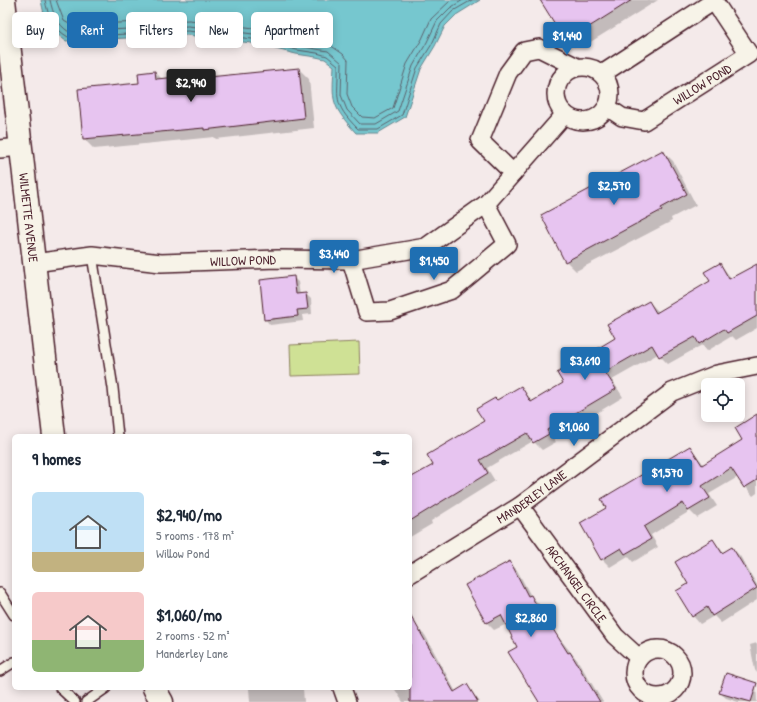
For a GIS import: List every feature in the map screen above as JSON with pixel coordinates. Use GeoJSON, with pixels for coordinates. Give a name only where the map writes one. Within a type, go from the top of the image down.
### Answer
{"type":"FeatureCollection","features":[{"type":"Feature","properties":{"kind":"street","name":"WILMETTE AVENUE"},"geometry":{"type":"LineString","coordinates":[[4,0],[10,148],[34,263],[54,434]]}},
{"type":"Feature","properties":{"kind":"street","name":"WILLOW POND"},"geometry":{"type":"LineString","coordinates":[[602,74],[714,1],[749,54],[644,121],[622,117],[607,107]]}},
{"type":"Feature","properties":{"kind":"street"},"geometry":{"type":"LineString","coordinates":[[513,173],[480,141],[508,73],[524,50],[539,48],[577,67],[586,67],[602,74],[610,90],[610,99],[607,107],[594,119],[585,121],[576,120],[565,114],[557,102],[556,93],[558,84],[562,77],[577,67]]}},
{"type":"Feature","properties":{"kind":"street","name":"WILLOW POND"},"geometry":{"type":"LineString","coordinates":[[34,263],[92,255],[161,263],[277,259],[351,260],[426,247],[486,204],[565,114]]}},
{"type":"Feature","properties":{"kind":"street"},"geometry":{"type":"LineString","coordinates":[[351,260],[367,312],[390,311],[452,290],[507,244],[486,204]]}},
{"type":"Feature","properties":{"kind":"street","name":"MANDERLEY LANE"},"geometry":{"type":"LineString","coordinates":[[412,573],[520,506],[672,392],[717,374],[757,366]]}},
{"type":"Feature","properties":{"kind":"street","name":"ARCHANGEL CIRCLE"},"geometry":{"type":"LineString","coordinates":[[520,506],[615,636],[639,658]]}},
{"type":"Feature","properties":{"kind":"street"},"geometry":{"type":"LineString","coordinates":[[155,690],[162,702]]}},
{"type":"Feature","properties":{"kind":"street"},"geometry":{"type":"LineString","coordinates":[[343,690],[347,702]]}},
{"type":"Feature","properties":{"kind":"lane"},"geometry":{"type":"LineString","coordinates":[[92,255],[113,388],[118,434]]}},
{"type":"Feature","properties":{"kind":"lane"},"geometry":{"type":"LineString","coordinates":[[0,593],[12,612]]}},
{"type":"Feature","properties":{"kind":"lane"},"geometry":{"type":"LineString","coordinates":[[0,671],[12,663]]}},
{"type":"Feature","properties":{"kind":"lane"},"geometry":{"type":"LineString","coordinates":[[62,690],[75,702]]}},
{"type":"Feature","properties":{"kind":"lane"},"geometry":{"type":"LineString","coordinates":[[86,702],[103,690]]}},
{"type":"Feature","properties":{"kind":"green space"},"geometry":{"type":"Polygon","coordinates":[[[359,342],[360,374],[291,376],[290,345],[359,342]]]}},
{"type":"Feature","properties":{"kind":"water"},"geometry":{"type":"Polygon","coordinates":[[[41,0],[480,0],[456,15],[445,26],[421,69],[405,117],[378,133],[356,133],[342,116],[333,96],[334,66],[325,59],[271,48],[333,48],[333,12],[251,12],[251,43],[243,42],[243,12],[195,12],[195,36],[187,35],[187,12],[126,12],[126,38],[118,38],[118,12],[67,12],[66,41],[59,35],[59,12],[44,12],[41,0]]]}},
{"type":"Feature","properties":{"kind":"building"},"geometry":{"type":"Polygon","coordinates":[[[540,0],[632,0],[573,37],[570,33],[563,37],[540,0]]]}},
{"type":"Feature","properties":{"kind":"building"},"geometry":{"type":"Polygon","coordinates":[[[299,68],[304,118],[204,130],[204,128],[83,139],[78,89],[139,83],[138,73],[155,71],[156,79],[179,77],[179,80],[299,68]]]}},
{"type":"Feature","properties":{"kind":"building"},"geometry":{"type":"Polygon","coordinates":[[[663,150],[687,194],[661,208],[662,210],[565,262],[541,215],[663,150]]]}},
{"type":"Feature","properties":{"kind":"building"},"geometry":{"type":"Polygon","coordinates":[[[720,263],[729,279],[757,264],[757,316],[727,333],[724,329],[699,344],[695,337],[659,357],[652,345],[605,372],[616,389],[547,430],[549,434],[533,443],[527,433],[480,460],[488,473],[412,520],[412,477],[433,465],[427,455],[484,421],[476,409],[495,398],[497,400],[521,386],[531,402],[563,383],[557,373],[615,338],[607,324],[649,301],[656,313],[710,281],[704,272],[720,263]]]}},
{"type":"Feature","properties":{"kind":"building"},"geometry":{"type":"Polygon","coordinates":[[[294,276],[296,294],[306,293],[308,309],[297,310],[298,316],[264,320],[260,280],[294,276]]]}},
{"type":"Feature","properties":{"kind":"building"},"geometry":{"type":"Polygon","coordinates":[[[757,414],[757,480],[744,488],[731,468],[702,486],[710,498],[688,511],[683,503],[644,527],[651,539],[625,554],[621,548],[601,560],[580,523],[606,508],[601,499],[690,446],[702,465],[742,440],[735,428],[757,414]]]}},
{"type":"Feature","properties":{"kind":"building"},"geometry":{"type":"Polygon","coordinates":[[[713,539],[722,553],[732,547],[757,588],[712,616],[707,607],[692,617],[676,591],[688,584],[675,562],[713,539]]]}},
{"type":"Feature","properties":{"kind":"building"},"geometry":{"type":"Polygon","coordinates":[[[510,561],[528,596],[531,595],[548,628],[551,626],[568,653],[570,652],[600,702],[539,702],[508,652],[517,647],[501,615],[486,623],[465,585],[510,561]]]}},
{"type":"Feature","properties":{"kind":"building"},"geometry":{"type":"Polygon","coordinates":[[[412,618],[454,692],[467,684],[478,702],[410,702],[410,690],[412,690],[412,618]]]}},
{"type":"Feature","properties":{"kind":"building"},"geometry":{"type":"Polygon","coordinates":[[[726,673],[757,683],[751,702],[719,693],[726,673]]]}}]}
